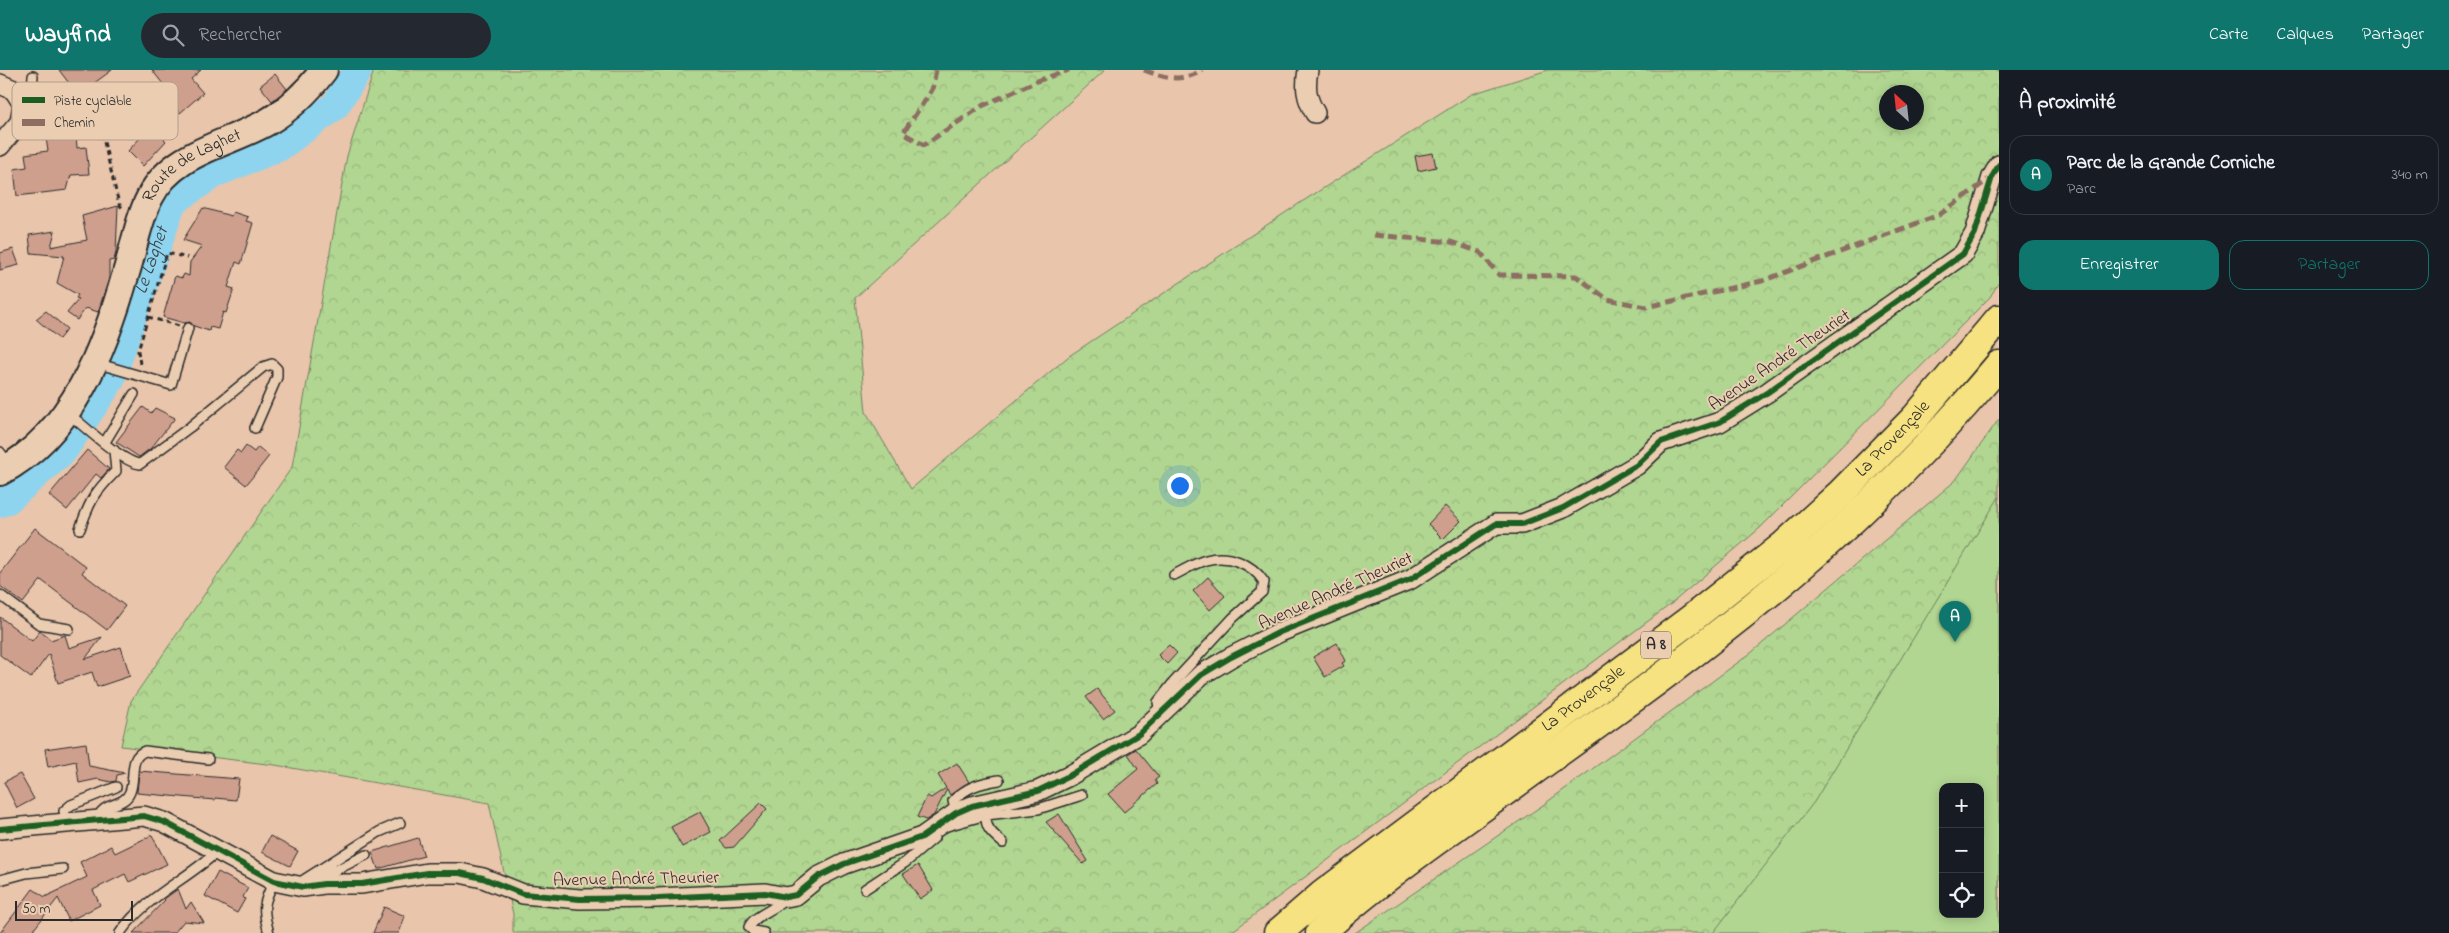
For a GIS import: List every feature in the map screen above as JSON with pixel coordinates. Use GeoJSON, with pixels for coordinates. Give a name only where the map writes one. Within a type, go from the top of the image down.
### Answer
{"type":"FeatureCollection","features":[{"type":"Feature","properties":{"kind":"highway","name":"La Provençale"},"geometry":{"type":"LineString","coordinates":[[1278,933],[1322,895],[1691,619],[1783,546],[1841,493],[1915,418],[1999,319]]}},
{"type":"Feature","properties":{"kind":"highway","name":"La Provençale"},"geometry":{"type":"LineString","coordinates":[[1320,933],[1451,832],[1710,641],[1776,587],[1883,490],[1939,432],[1999,364]]}},
{"type":"Feature","properties":{"kind":"main road","name":"Route de Laghet"},"geometry":{"type":"LineString","coordinates":[[4,463],[47,436],[69,414],[98,364],[150,197],[158,184],[168,172],[182,162],[268,122],[280,114],[300,98],[324,70]]}},
{"type":"Feature","properties":{"kind":"street"},"geometry":{"type":"LineString","coordinates":[[1308,70],[1305,86],[1307,100],[1315,113]]}},
{"type":"Feature","properties":{"kind":"street"},"geometry":{"type":"LineString","coordinates":[[0,84],[12,89]]}},
{"type":"Feature","properties":{"kind":"street"},"geometry":{"type":"LineString","coordinates":[[0,146],[12,132]]}},
{"type":"Feature","properties":{"kind":"street","name":"Avenue André Theuriet"},"geometry":{"type":"LineString","coordinates":[[1160,715],[1201,675],[1231,657],[1280,632],[1411,579],[1496,524],[1522,524],[1563,508],[1637,465],[1662,442],[1720,422],[1768,392],[1963,254],[1975,233],[1992,177],[1999,165]]}},
{"type":"Feature","properties":{"kind":"street"},"geometry":{"type":"LineString","coordinates":[[786,897],[796,895],[818,877],[844,864],[922,837],[956,813],[972,806],[1038,792],[1070,776],[1140,734],[1160,715]]}},
{"type":"Feature","properties":{"kind":"street","name":"Avenue André Theurier"},"geometry":{"type":"LineString","coordinates":[[0,829],[144,816],[164,822],[274,881],[293,887],[362,884],[427,873],[460,873],[483,878],[523,894],[580,899],[658,898],[765,893],[786,897]]}},
{"type":"Feature","properties":{"kind":"lane"},"geometry":{"type":"LineString","coordinates":[[32,82],[33,76]]}},
{"type":"Feature","properties":{"kind":"lane"},"geometry":{"type":"LineString","coordinates":[[98,364],[171,385],[188,328]]}},
{"type":"Feature","properties":{"kind":"lane"},"geometry":{"type":"LineString","coordinates":[[69,414],[132,463],[140,464],[190,427],[263,367],[272,364],[277,369],[278,377],[255,428]]}},
{"type":"Feature","properties":{"kind":"lane"},"geometry":{"type":"LineString","coordinates":[[102,439],[134,394]]}},
{"type":"Feature","properties":{"kind":"lane"},"geometry":{"type":"LineString","coordinates":[[80,529],[88,503],[96,490],[116,471],[114,450]]}},
{"type":"Feature","properties":{"kind":"lane"},"geometry":{"type":"LineString","coordinates":[[1160,715],[1158,702],[1233,618],[1262,592],[1264,582],[1257,571],[1237,560],[1207,560],[1174,575]]}},
{"type":"Feature","properties":{"kind":"lane"},"geometry":{"type":"LineString","coordinates":[[0,595],[39,624],[69,628]]}},
{"type":"Feature","properties":{"kind":"lane"},"geometry":{"type":"LineString","coordinates":[[97,821],[99,812],[127,797],[131,790],[135,758],[139,753],[145,751],[208,759]]}},
{"type":"Feature","properties":{"kind":"lane"},"geometry":{"type":"LineString","coordinates":[[956,813],[953,801],[962,792],[977,784],[998,780]]}},
{"type":"Feature","properties":{"kind":"lane"},"geometry":{"type":"LineString","coordinates":[[67,824],[64,811],[71,805],[116,787]]}},
{"type":"Feature","properties":{"kind":"lane"},"geometry":{"type":"LineString","coordinates":[[865,889],[906,862],[931,841],[939,834],[940,826],[951,826],[986,815],[1038,809],[1082,794]]}},
{"type":"Feature","properties":{"kind":"lane"},"geometry":{"type":"LineString","coordinates":[[986,815],[985,822],[990,832],[1003,843]]}},
{"type":"Feature","properties":{"kind":"lane"},"geometry":{"type":"LineString","coordinates":[[293,887],[379,832],[400,823]]}},
{"type":"Feature","properties":{"kind":"lane"},"geometry":{"type":"LineString","coordinates":[[120,933],[129,920],[150,900],[206,862],[218,851]]}},
{"type":"Feature","properties":{"kind":"lane"},"geometry":{"type":"LineString","coordinates":[[313,875],[330,872],[366,855]]}},
{"type":"Feature","properties":{"kind":"lane"},"geometry":{"type":"LineString","coordinates":[[0,880],[26,872],[63,869]]}},
{"type":"Feature","properties":{"kind":"lane"},"geometry":{"type":"LineString","coordinates":[[269,933],[263,912],[265,899],[274,881]]}},
{"type":"Feature","properties":{"kind":"lane"},"geometry":{"type":"LineString","coordinates":[[764,933],[753,931],[749,927],[752,922],[779,906],[786,897]]}},
{"type":"Feature","properties":{"kind":"path"},"geometry":{"type":"LineString","coordinates":[[103,140],[119,204]]}},
{"type":"Feature","properties":{"kind":"path"},"geometry":{"type":"LineString","coordinates":[[137,375],[138,351],[167,253],[188,258]]}},
{"type":"Feature","properties":{"kind":"path"},"geometry":{"type":"LineString","coordinates":[[148,317],[188,328]]}},
{"type":"Feature","properties":{"kind":"green space"},"geometry":{"type":"Polygon","coordinates":[[[374,70],[1105,70],[855,298],[866,412],[911,489],[1069,356],[1300,203],[1472,94],[1548,70],[1999,70],[1999,282],[1990,297],[1760,528],[1671,604],[1230,933],[513,933],[513,914],[489,803],[275,765],[121,746],[131,701],[292,467],[347,156],[374,70]]]}},
{"type":"Feature","properties":{"kind":"green space"},"geometry":{"type":"Polygon","coordinates":[[[1999,419],[1999,933],[1355,933],[1543,805],[1751,653],[1955,481],[1999,419]]]}},
{"type":"Feature","properties":{"kind":"green space"},"geometry":{"type":"Polygon","coordinates":[[[1999,497],[1999,933],[1713,933],[1814,802],[1999,497]]]}},
{"type":"Feature","properties":{"kind":"building"},"geometry":{"type":"Polygon","coordinates":[[[59,70],[112,70],[96,82],[68,82],[59,70]]]}},
{"type":"Feature","properties":{"kind":"building"},"geometry":{"type":"Polygon","coordinates":[[[152,70],[201,70],[191,79],[203,93],[180,113],[178,111],[178,82],[161,82],[152,70]]]}},
{"type":"Feature","properties":{"kind":"building"},"geometry":{"type":"Polygon","coordinates":[[[275,74],[287,89],[272,101],[260,86],[275,74]]]}},
{"type":"Feature","properties":{"kind":"building"},"geometry":{"type":"Polygon","coordinates":[[[46,140],[76,140],[77,148],[86,147],[89,174],[71,175],[67,190],[17,196],[14,169],[27,167],[25,154],[48,151],[46,140]]]}},
{"type":"Feature","properties":{"kind":"building"},"geometry":{"type":"Polygon","coordinates":[[[138,140],[166,141],[143,166],[128,151],[138,140]]]}},
{"type":"Feature","properties":{"kind":"building"},"geometry":{"type":"Polygon","coordinates":[[[1433,153],[1436,167],[1418,171],[1415,156],[1433,153]]]}},
{"type":"Feature","properties":{"kind":"building"},"geometry":{"type":"Polygon","coordinates":[[[118,206],[116,252],[114,260],[109,261],[109,278],[98,312],[86,308],[77,320],[67,313],[79,299],[76,298],[78,295],[57,283],[64,256],[31,253],[29,235],[55,231],[51,247],[87,240],[82,216],[118,206]]]}},
{"type":"Feature","properties":{"kind":"building"},"geometry":{"type":"Polygon","coordinates":[[[203,208],[231,216],[233,212],[248,217],[246,221],[253,223],[241,264],[236,262],[228,287],[234,289],[226,313],[223,312],[218,329],[210,327],[209,331],[194,326],[190,322],[184,323],[163,317],[175,276],[182,278],[184,274],[189,276],[190,262],[202,246],[183,240],[203,208]]]}},
{"type":"Feature","properties":{"kind":"building"},"geometry":{"type":"Polygon","coordinates":[[[13,249],[19,265],[0,270],[0,253],[13,249]]]}},
{"type":"Feature","properties":{"kind":"building"},"geometry":{"type":"Polygon","coordinates":[[[46,311],[67,329],[59,339],[36,319],[46,311]]]}},
{"type":"Feature","properties":{"kind":"building"},"geometry":{"type":"Polygon","coordinates":[[[143,407],[151,413],[155,408],[175,418],[151,448],[139,457],[116,442],[143,407]]]}},
{"type":"Feature","properties":{"kind":"building"},"geometry":{"type":"Polygon","coordinates":[[[246,446],[254,452],[258,447],[269,456],[246,485],[224,467],[237,450],[241,453],[246,446]]]}},
{"type":"Feature","properties":{"kind":"building"},"geometry":{"type":"Polygon","coordinates":[[[87,450],[109,469],[101,478],[96,474],[67,510],[49,495],[87,450]]]}},
{"type":"Feature","properties":{"kind":"building"},"geometry":{"type":"Polygon","coordinates":[[[1445,506],[1461,521],[1443,539],[1428,524],[1445,506]]]}},
{"type":"Feature","properties":{"kind":"building"},"geometry":{"type":"Polygon","coordinates":[[[35,528],[86,567],[82,573],[125,606],[107,630],[41,580],[23,603],[0,586],[0,573],[35,528]]]}},
{"type":"Feature","properties":{"kind":"building"},"geometry":{"type":"Polygon","coordinates":[[[1208,577],[1225,596],[1210,610],[1193,591],[1208,577]]]}},
{"type":"Feature","properties":{"kind":"building"},"geometry":{"type":"Polygon","coordinates":[[[0,617],[32,641],[40,631],[51,640],[65,635],[69,648],[102,637],[85,659],[121,647],[130,676],[97,687],[92,672],[58,683],[49,654],[31,678],[0,655],[0,617]]]}},
{"type":"Feature","properties":{"kind":"building"},"geometry":{"type":"Polygon","coordinates":[[[1337,643],[1346,661],[1342,663],[1344,666],[1325,677],[1313,657],[1337,643]]]}},
{"type":"Feature","properties":{"kind":"building"},"geometry":{"type":"Polygon","coordinates":[[[1169,645],[1177,653],[1167,664],[1158,655],[1169,645]]]}},
{"type":"Feature","properties":{"kind":"building"},"geometry":{"type":"Polygon","coordinates":[[[1097,689],[1115,710],[1103,719],[1086,697],[1097,689]]]}},
{"type":"Feature","properties":{"kind":"building"},"geometry":{"type":"Polygon","coordinates":[[[86,743],[89,766],[125,773],[117,775],[116,781],[111,782],[98,779],[79,783],[76,761],[48,767],[45,749],[86,743]]]}},
{"type":"Feature","properties":{"kind":"building"},"geometry":{"type":"Polygon","coordinates":[[[1136,749],[1159,777],[1155,780],[1157,784],[1124,812],[1108,794],[1138,769],[1128,754],[1136,749]]]}},
{"type":"Feature","properties":{"kind":"building"},"geometry":{"type":"Polygon","coordinates":[[[957,763],[969,782],[950,795],[947,789],[934,815],[926,820],[917,817],[927,796],[931,798],[946,788],[938,775],[957,763]]]}},
{"type":"Feature","properties":{"kind":"building"},"geometry":{"type":"Polygon","coordinates":[[[139,771],[239,779],[236,800],[137,793],[139,771]]]}},
{"type":"Feature","properties":{"kind":"building"},"geometry":{"type":"Polygon","coordinates":[[[20,774],[34,799],[17,808],[4,782],[20,774]]]}},
{"type":"Feature","properties":{"kind":"building"},"geometry":{"type":"Polygon","coordinates":[[[761,803],[767,809],[734,847],[726,848],[720,841],[761,803]]]}},
{"type":"Feature","properties":{"kind":"building"},"geometry":{"type":"Polygon","coordinates":[[[700,812],[711,832],[682,847],[671,827],[700,812]]]}},
{"type":"Feature","properties":{"kind":"building"},"geometry":{"type":"Polygon","coordinates":[[[1059,814],[1088,861],[1083,864],[1046,822],[1059,814]]]}},
{"type":"Feature","properties":{"kind":"building"},"geometry":{"type":"Polygon","coordinates":[[[152,835],[167,864],[129,882],[125,874],[93,890],[100,905],[69,921],[58,898],[31,933],[0,933],[33,889],[45,897],[87,877],[80,862],[111,846],[115,853],[152,835]]]}},
{"type":"Feature","properties":{"kind":"building"},"geometry":{"type":"Polygon","coordinates":[[[270,836],[298,851],[290,866],[262,852],[270,836]]]}},
{"type":"Feature","properties":{"kind":"building"},"geometry":{"type":"Polygon","coordinates":[[[418,838],[424,856],[378,869],[372,852],[418,838]]]}},
{"type":"Feature","properties":{"kind":"building"},"geometry":{"type":"Polygon","coordinates":[[[918,865],[933,890],[920,899],[903,874],[918,865]]]}},
{"type":"Feature","properties":{"kind":"building"},"geometry":{"type":"Polygon","coordinates":[[[218,872],[248,888],[243,897],[245,899],[237,913],[205,896],[218,872]]]}},
{"type":"Feature","properties":{"kind":"building"},"geometry":{"type":"Polygon","coordinates":[[[178,889],[186,909],[191,902],[204,923],[184,921],[174,933],[133,933],[164,899],[178,889]]]}},
{"type":"Feature","properties":{"kind":"building"},"geometry":{"type":"Polygon","coordinates":[[[384,907],[405,916],[399,933],[373,933],[384,907]]]}},
{"type":"Feature","properties":{"kind":"waterway","name":"Le Laghet"},"geometry":{"type":"LineString","coordinates":[[0,503],[7,500],[63,451],[110,381],[172,202],[215,173],[279,147],[335,106],[358,70]]}},
{"type":"Feature","properties":{"kind":"marked path"},"geometry":{"type":"LineString","coordinates":[[936,70],[932,90],[903,133],[924,145],[982,106],[1037,81],[1069,70]]}},
{"type":"Feature","properties":{"kind":"marked path"},"geometry":{"type":"LineString","coordinates":[[1144,70],[1173,78],[1187,77],[1202,70]]}},
{"type":"Feature","properties":{"kind":"marked path"},"geometry":{"type":"LineString","coordinates":[[1374,235],[1451,242],[1480,252],[1499,275],[1576,276],[1607,299],[1646,307],[1762,281],[1939,215],[1992,177]]}},
{"type":"Feature","properties":{"kind":"cycle path"},"geometry":{"type":"LineString","coordinates":[[0,829],[144,816],[164,822],[274,881],[303,887],[324,884],[362,884],[427,873],[460,873],[483,878],[523,894],[580,899],[658,898],[765,893],[786,897],[796,895],[818,877],[844,864],[922,837],[956,813],[972,806],[1038,791],[1069,776],[1139,734],[1201,675],[1231,657],[1280,632],[1411,579],[1496,524],[1522,524],[1563,508],[1637,465],[1661,442],[1720,422],[1768,392],[1963,254],[1975,233],[1992,177],[1999,165]]}},
{"type":"Feature","properties":{"kind":"place","name":"Parc de la Grande Corniche"},"geometry":{"type":"Point","coordinates":[1955,642]}}]}
